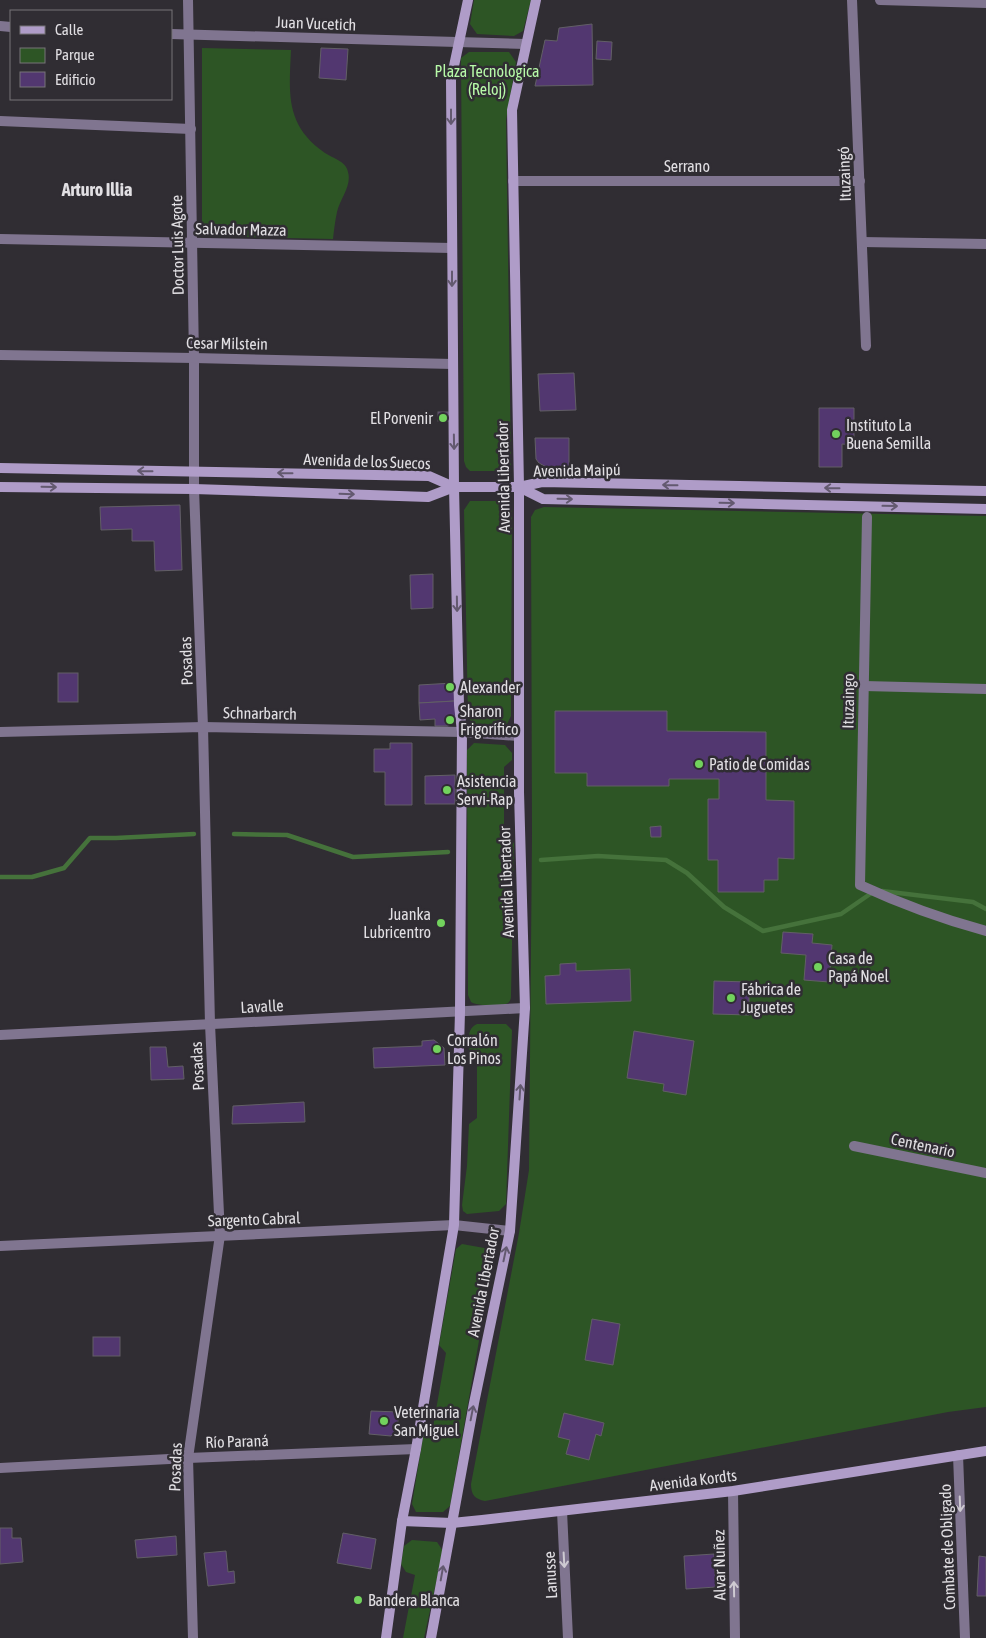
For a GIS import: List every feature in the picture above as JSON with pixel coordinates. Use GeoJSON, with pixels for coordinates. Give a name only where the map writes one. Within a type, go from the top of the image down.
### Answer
{"type":"FeatureCollection","features":[{"type":"Feature","properties":{"kind":"main road"},"geometry":{"type":"LineString","coordinates":[[386,1638],[402,1521],[454,1226],[460,1012],[462,732],[459,705],[454,487],[451,80],[468,0]]}},
{"type":"Feature","properties":{"kind":"main road","name":"Avenida Libertador"},"geometry":{"type":"LineString","coordinates":[[430,1638],[474,1403],[510,1231],[524,1008],[518,736],[519,487],[512,110],[536,0]]}},
{"type":"Feature","properties":{"kind":"main road","name":"Avenida de los Suecos"},"geometry":{"type":"LineString","coordinates":[[0,468],[428,476],[454,487]]}},
{"type":"Feature","properties":{"kind":"main road","name":"Avenida Maipú"},"geometry":{"type":"LineString","coordinates":[[519,487],[542,482],[986,491]]}},
{"type":"Feature","properties":{"kind":"main road","name":"Avenida de los Suecos"},"geometry":{"type":"LineString","coordinates":[[0,487],[194,489],[428,497],[454,487]]}},
{"type":"Feature","properties":{"kind":"main road"},"geometry":{"type":"LineString","coordinates":[[454,487],[519,487]]}},
{"type":"Feature","properties":{"kind":"main road","name":"Avenida Maipú"},"geometry":{"type":"LineString","coordinates":[[519,487],[543,499],[986,508]]}},
{"type":"Feature","properties":{"kind":"main road","name":"Avenida Kordts"},"geometry":{"type":"LineString","coordinates":[[402,1521],[452,1523],[733,1491],[986,1451]]}},
{"type":"Feature","properties":{"kind":"street","name":"Doctor Luis Agote"},"geometry":{"type":"LineString","coordinates":[[188,0],[194,358],[194,489]]}},
{"type":"Feature","properties":{"kind":"street","name":"Ituzaingó"},"geometry":{"type":"LineString","coordinates":[[852,0],[866,346]]}},
{"type":"Feature","properties":{"kind":"street"},"geometry":{"type":"LineString","coordinates":[[880,0],[986,3]]}},
{"type":"Feature","properties":{"kind":"street","name":"Juan Vucetich"},"geometry":{"type":"LineString","coordinates":[[172,34],[525,44]]}},
{"type":"Feature","properties":{"kind":"street"},"geometry":{"type":"LineString","coordinates":[[0,121],[191,129]]}},
{"type":"Feature","properties":{"kind":"street","name":"Serrano"},"geometry":{"type":"LineString","coordinates":[[513,182],[860,180]]}},
{"type":"Feature","properties":{"kind":"street","name":"Salvador Mazza"},"geometry":{"type":"LineString","coordinates":[[0,239],[452,248]]}},
{"type":"Feature","properties":{"kind":"street"},"geometry":{"type":"LineString","coordinates":[[862,242],[986,244]]}},
{"type":"Feature","properties":{"kind":"street","name":"Cesar Milstein"},"geometry":{"type":"LineString","coordinates":[[0,355],[453,364]]}},
{"type":"Feature","properties":{"kind":"street","name":"Posadas"},"geometry":{"type":"LineString","coordinates":[[193,1638],[188,1458],[220,1235],[210,1024],[203,727],[194,489]]}},
{"type":"Feature","properties":{"kind":"street","name":"Ituzaingo"},"geometry":{"type":"LineString","coordinates":[[867,517],[860,885],[900,904],[951,922],[986,931]]}},
{"type":"Feature","properties":{"kind":"street"},"geometry":{"type":"LineString","coordinates":[[864,686],[986,689]]}},
{"type":"Feature","properties":{"kind":"street","name":"Schnarbarch"},"geometry":{"type":"LineString","coordinates":[[0,732],[203,727],[462,732],[518,736]]}},
{"type":"Feature","properties":{"kind":"street","name":"Lavalle"},"geometry":{"type":"LineString","coordinates":[[0,1035],[524,1008]]}},
{"type":"Feature","properties":{"kind":"street","name":"Centenario"},"geometry":{"type":"LineString","coordinates":[[854,1146],[986,1173]]}},
{"type":"Feature","properties":{"kind":"street","name":"Sargento Cabral"},"geometry":{"type":"LineString","coordinates":[[0,1246],[454,1226],[510,1231]]}},
{"type":"Feature","properties":{"kind":"street","name":"Río Paraná"},"geometry":{"type":"LineString","coordinates":[[0,1468],[416,1449]]}},
{"type":"Feature","properties":{"kind":"street","name":"Combate de Obligado"},"geometry":{"type":"LineString","coordinates":[[958,1455],[966,1638]]}},
{"type":"Feature","properties":{"kind":"street","name":"Alvar Nuñez"},"geometry":{"type":"LineString","coordinates":[[733,1491],[735,1638]]}},
{"type":"Feature","properties":{"kind":"street","name":"Lanusse"},"geometry":{"type":"LineString","coordinates":[[562,1511],[568,1638]]}},
{"type":"Feature","properties":{"kind":"green space"},"geometry":{"type":"Polygon","coordinates":[[[474,0],[531,0],[523,31],[514,36],[477,34],[470,24],[474,0]]]}},
{"type":"Feature","properties":{"kind":"green space"},"geometry":{"type":"Polygon","coordinates":[[[202,48],[291,50],[290,95],[296,120],[312,142],[325,153],[345,165],[348,172],[347,187],[338,207],[333,239],[202,236],[202,48]]]}},
{"type":"Feature","properties":{"kind":"green space","name":"Plaza Tecnologica (Reloj)"},"geometry":{"type":"Polygon","coordinates":[[[469,52],[509,52],[516,62],[506,120],[511,464],[504,471],[470,471],[464,461],[461,58],[469,52]]]}},
{"type":"Feature","properties":{"kind":"green space"},"geometry":{"type":"Polygon","coordinates":[[[470,501],[507,501],[512,511],[511,716],[507,724],[503,726],[473,724],[468,717],[464,510],[470,501]]]}},
{"type":"Feature","properties":{"kind":"green space"},"geometry":{"type":"Polygon","coordinates":[[[544,507],[986,516],[986,1407],[948,1412],[485,1501],[476,1498],[473,1494],[471,1484],[519,1233],[529,1170],[532,836],[531,517],[535,510],[544,507]]]}},
{"type":"Feature","properties":{"kind":"green space"},"geometry":{"type":"Polygon","coordinates":[[[474,743],[505,745],[512,753],[512,760],[504,767],[504,835],[514,843],[511,997],[508,1003],[500,1005],[474,1003],[471,1002],[468,995],[467,750],[474,743]]]}},
{"type":"Feature","properties":{"kind":"green space"},"geometry":{"type":"Polygon","coordinates":[[[477,1024],[506,1024],[512,1030],[506,1204],[499,1211],[467,1214],[463,1211],[462,1205],[467,1166],[469,1124],[477,1118],[477,1062],[469,1052],[469,1040],[471,1029],[477,1024]]]}},
{"type":"Feature","properties":{"kind":"green space"},"geometry":{"type":"Polygon","coordinates":[[[462,1244],[490,1249],[494,1255],[450,1506],[443,1512],[416,1512],[412,1504],[424,1431],[433,1427],[446,1353],[439,1345],[456,1249],[462,1244]]]}},
{"type":"Feature","properties":{"kind":"green space"},"geometry":{"type":"Polygon","coordinates":[[[412,1540],[437,1542],[443,1551],[424,1638],[403,1638],[415,1575],[406,1572],[401,1564],[404,1546],[412,1540]]]}},
{"type":"Feature","properties":{"kind":"building"},"geometry":{"type":"Polygon","coordinates":[[[592,24],[593,85],[535,86],[545,40],[557,41],[559,28],[592,24]]]}},
{"type":"Feature","properties":{"kind":"building"},"geometry":{"type":"Polygon","coordinates":[[[597,41],[612,42],[611,60],[596,59],[597,41]]]}},
{"type":"Feature","properties":{"kind":"building"},"geometry":{"type":"Polygon","coordinates":[[[321,48],[348,49],[346,80],[319,78],[321,48]]]}},
{"type":"Feature","properties":{"kind":"building"},"geometry":{"type":"Polygon","coordinates":[[[574,373],[576,410],[540,411],[538,374],[574,373]]]}},
{"type":"Feature","properties":{"kind":"building"},"geometry":{"type":"Polygon","coordinates":[[[819,408],[854,408],[854,445],[842,444],[842,467],[819,467],[819,408]]]}},
{"type":"Feature","properties":{"kind":"building"},"geometry":{"type":"Polygon","coordinates":[[[438,412],[448,412],[448,421],[438,421],[438,412]]]}},
{"type":"Feature","properties":{"kind":"building"},"geometry":{"type":"Polygon","coordinates":[[[535,438],[569,438],[569,467],[548,468],[539,463],[536,459],[535,438]]]}},
{"type":"Feature","properties":{"kind":"building"},"geometry":{"type":"Polygon","coordinates":[[[180,505],[182,570],[155,571],[154,541],[132,541],[132,529],[101,530],[100,507],[180,505]]]}},
{"type":"Feature","properties":{"kind":"building"},"geometry":{"type":"Polygon","coordinates":[[[433,574],[433,608],[411,609],[410,575],[433,574]]]}},
{"type":"Feature","properties":{"kind":"building"},"geometry":{"type":"Polygon","coordinates":[[[58,673],[78,673],[78,702],[58,702],[58,673]]]}},
{"type":"Feature","properties":{"kind":"building"},"geometry":{"type":"Polygon","coordinates":[[[453,683],[455,701],[419,703],[419,685],[453,683]]]}},
{"type":"Feature","properties":{"kind":"building"},"geometry":{"type":"Polygon","coordinates":[[[455,701],[456,720],[448,726],[435,726],[435,719],[420,720],[419,703],[455,701]]]}},
{"type":"Feature","properties":{"kind":"building"},"geometry":{"type":"Polygon","coordinates":[[[555,711],[667,711],[667,731],[766,732],[766,800],[794,801],[794,859],[778,858],[778,880],[764,880],[764,892],[718,892],[718,860],[708,860],[708,799],[719,799],[719,779],[669,779],[669,786],[587,786],[587,773],[555,773],[555,711]]]}},
{"type":"Feature","properties":{"kind":"building"},"geometry":{"type":"Polygon","coordinates":[[[390,743],[412,743],[412,805],[385,805],[385,772],[374,772],[374,749],[390,749],[390,743]]]}},
{"type":"Feature","properties":{"kind":"building"},"geometry":{"type":"Polygon","coordinates":[[[455,775],[455,804],[425,804],[425,776],[455,775]]]}},
{"type":"Feature","properties":{"kind":"building"},"geometry":{"type":"Polygon","coordinates":[[[661,826],[661,837],[651,837],[650,827],[661,826]]]}},
{"type":"Feature","properties":{"kind":"building","name":"Casa de Papá Noel"},"geometry":{"type":"Polygon","coordinates":[[[783,932],[813,934],[812,943],[832,945],[829,982],[804,980],[806,955],[781,953],[783,932]]]}},
{"type":"Feature","properties":{"kind":"building"},"geometry":{"type":"Polygon","coordinates":[[[576,963],[576,971],[630,969],[631,1001],[546,1004],[545,976],[560,975],[560,964],[576,963]]]}},
{"type":"Feature","properties":{"kind":"building","name":"Fábrica de Juguetes"},"geometry":{"type":"Polygon","coordinates":[[[714,981],[749,982],[749,1015],[713,1014],[714,981]]]}},
{"type":"Feature","properties":{"kind":"building"},"geometry":{"type":"Polygon","coordinates":[[[634,1031],[694,1041],[686,1095],[663,1091],[664,1084],[627,1078],[634,1031]]]}},
{"type":"Feature","properties":{"kind":"building"},"geometry":{"type":"Polygon","coordinates":[[[434,1040],[444,1048],[445,1065],[374,1068],[373,1048],[422,1046],[422,1041],[434,1040]]]}},
{"type":"Feature","properties":{"kind":"building"},"geometry":{"type":"Polygon","coordinates":[[[150,1047],[166,1047],[168,1067],[183,1066],[184,1079],[151,1080],[150,1047]]]}},
{"type":"Feature","properties":{"kind":"building"},"geometry":{"type":"Polygon","coordinates":[[[304,1102],[305,1122],[232,1124],[233,1106],[304,1102]]]}},
{"type":"Feature","properties":{"kind":"building"},"geometry":{"type":"Polygon","coordinates":[[[592,1319],[620,1324],[613,1365],[585,1360],[592,1319]]]}},
{"type":"Feature","properties":{"kind":"building"},"geometry":{"type":"Polygon","coordinates":[[[93,1337],[120,1337],[120,1356],[93,1356],[93,1337]]]}},
{"type":"Feature","properties":{"kind":"building","name":"Veterinaria San Miguel"},"geometry":{"type":"Polygon","coordinates":[[[371,1411],[399,1412],[397,1430],[391,1436],[369,1434],[371,1411]]]}},
{"type":"Feature","properties":{"kind":"building"},"geometry":{"type":"Polygon","coordinates":[[[564,1413],[604,1423],[601,1436],[596,1434],[589,1460],[566,1454],[570,1440],[558,1437],[564,1413]]]}},
{"type":"Feature","properties":{"kind":"building"},"geometry":{"type":"Polygon","coordinates":[[[0,1528],[12,1528],[12,1538],[21,1538],[23,1562],[0,1564],[0,1528]]]}},
{"type":"Feature","properties":{"kind":"building"},"geometry":{"type":"Polygon","coordinates":[[[343,1533],[376,1539],[371,1569],[337,1563],[343,1533]]]}},
{"type":"Feature","properties":{"kind":"building"},"geometry":{"type":"Polygon","coordinates":[[[176,1536],[177,1555],[137,1558],[135,1540],[176,1536]]]}},
{"type":"Feature","properties":{"kind":"building"},"geometry":{"type":"Polygon","coordinates":[[[226,1551],[228,1572],[234,1571],[235,1583],[208,1586],[204,1553],[226,1551]]]}},
{"type":"Feature","properties":{"kind":"building"},"geometry":{"type":"Polygon","coordinates":[[[714,1554],[716,1587],[686,1589],[684,1556],[714,1554]]]}},
{"type":"Feature","properties":{"kind":"building"},"geometry":{"type":"Polygon","coordinates":[[[979,1556],[986,1557],[986,1596],[977,1596],[979,1556]]]}},
{"type":"Feature","properties":{"kind":"waterway"},"geometry":{"type":"LineString","coordinates":[[0,877],[32,877],[64,868],[90,838],[194,834]]}},
{"type":"Feature","properties":{"kind":"waterway"},"geometry":{"type":"LineString","coordinates":[[234,834],[287,835],[353,857],[448,852]]}},
{"type":"Feature","properties":{"kind":"waterway"},"geometry":{"type":"LineString","coordinates":[[541,860],[598,856],[666,860],[687,873],[724,907],[763,931],[841,914],[873,892]]}},
{"type":"Feature","properties":{"kind":"waterway"},"geometry":{"type":"LineString","coordinates":[[882,891],[973,902],[986,909]]}},
{"type":"Feature","properties":{"kind":"place","name":"El Porvenir"},"geometry":{"type":"Point","coordinates":[443,418]}},
{"type":"Feature","properties":{"kind":"place","name":"Instituto La Buena Semilla"},"geometry":{"type":"Point","coordinates":[836,434]}},
{"type":"Feature","properties":{"kind":"place","name":"Alexander"},"geometry":{"type":"Point","coordinates":[450,687]}},
{"type":"Feature","properties":{"kind":"place","name":"Sharon Frigorífico"},"geometry":{"type":"Point","coordinates":[450,720]}},
{"type":"Feature","properties":{"kind":"place","name":"Patio de Comidas"},"geometry":{"type":"Point","coordinates":[699,764]}},
{"type":"Feature","properties":{"kind":"place","name":"Asistencia Servi-Rap"},"geometry":{"type":"Point","coordinates":[447,790]}},
{"type":"Feature","properties":{"kind":"place","name":"Juanka Lubricentro"},"geometry":{"type":"Point","coordinates":[441,923]}},
{"type":"Feature","properties":{"kind":"place","name":"Casa de Papá Noel"},"geometry":{"type":"Point","coordinates":[818,967]}},
{"type":"Feature","properties":{"kind":"place","name":"Fábrica de Juguetes"},"geometry":{"type":"Point","coordinates":[731,998]}},
{"type":"Feature","properties":{"kind":"place","name":"Corralón Los Pinos"},"geometry":{"type":"Point","coordinates":[437,1049]}},
{"type":"Feature","properties":{"kind":"place","name":"Veterinaria San Miguel"},"geometry":{"type":"Point","coordinates":[384,1421]}},
{"type":"Feature","properties":{"kind":"place","name":"Bandera Blanca"},"geometry":{"type":"Point","coordinates":[358,1600]}},
{"type":"Feature","properties":{"kind":"district","name":"Arturo Illia"},"geometry":{"type":"Point","coordinates":[97,190]}}]}
